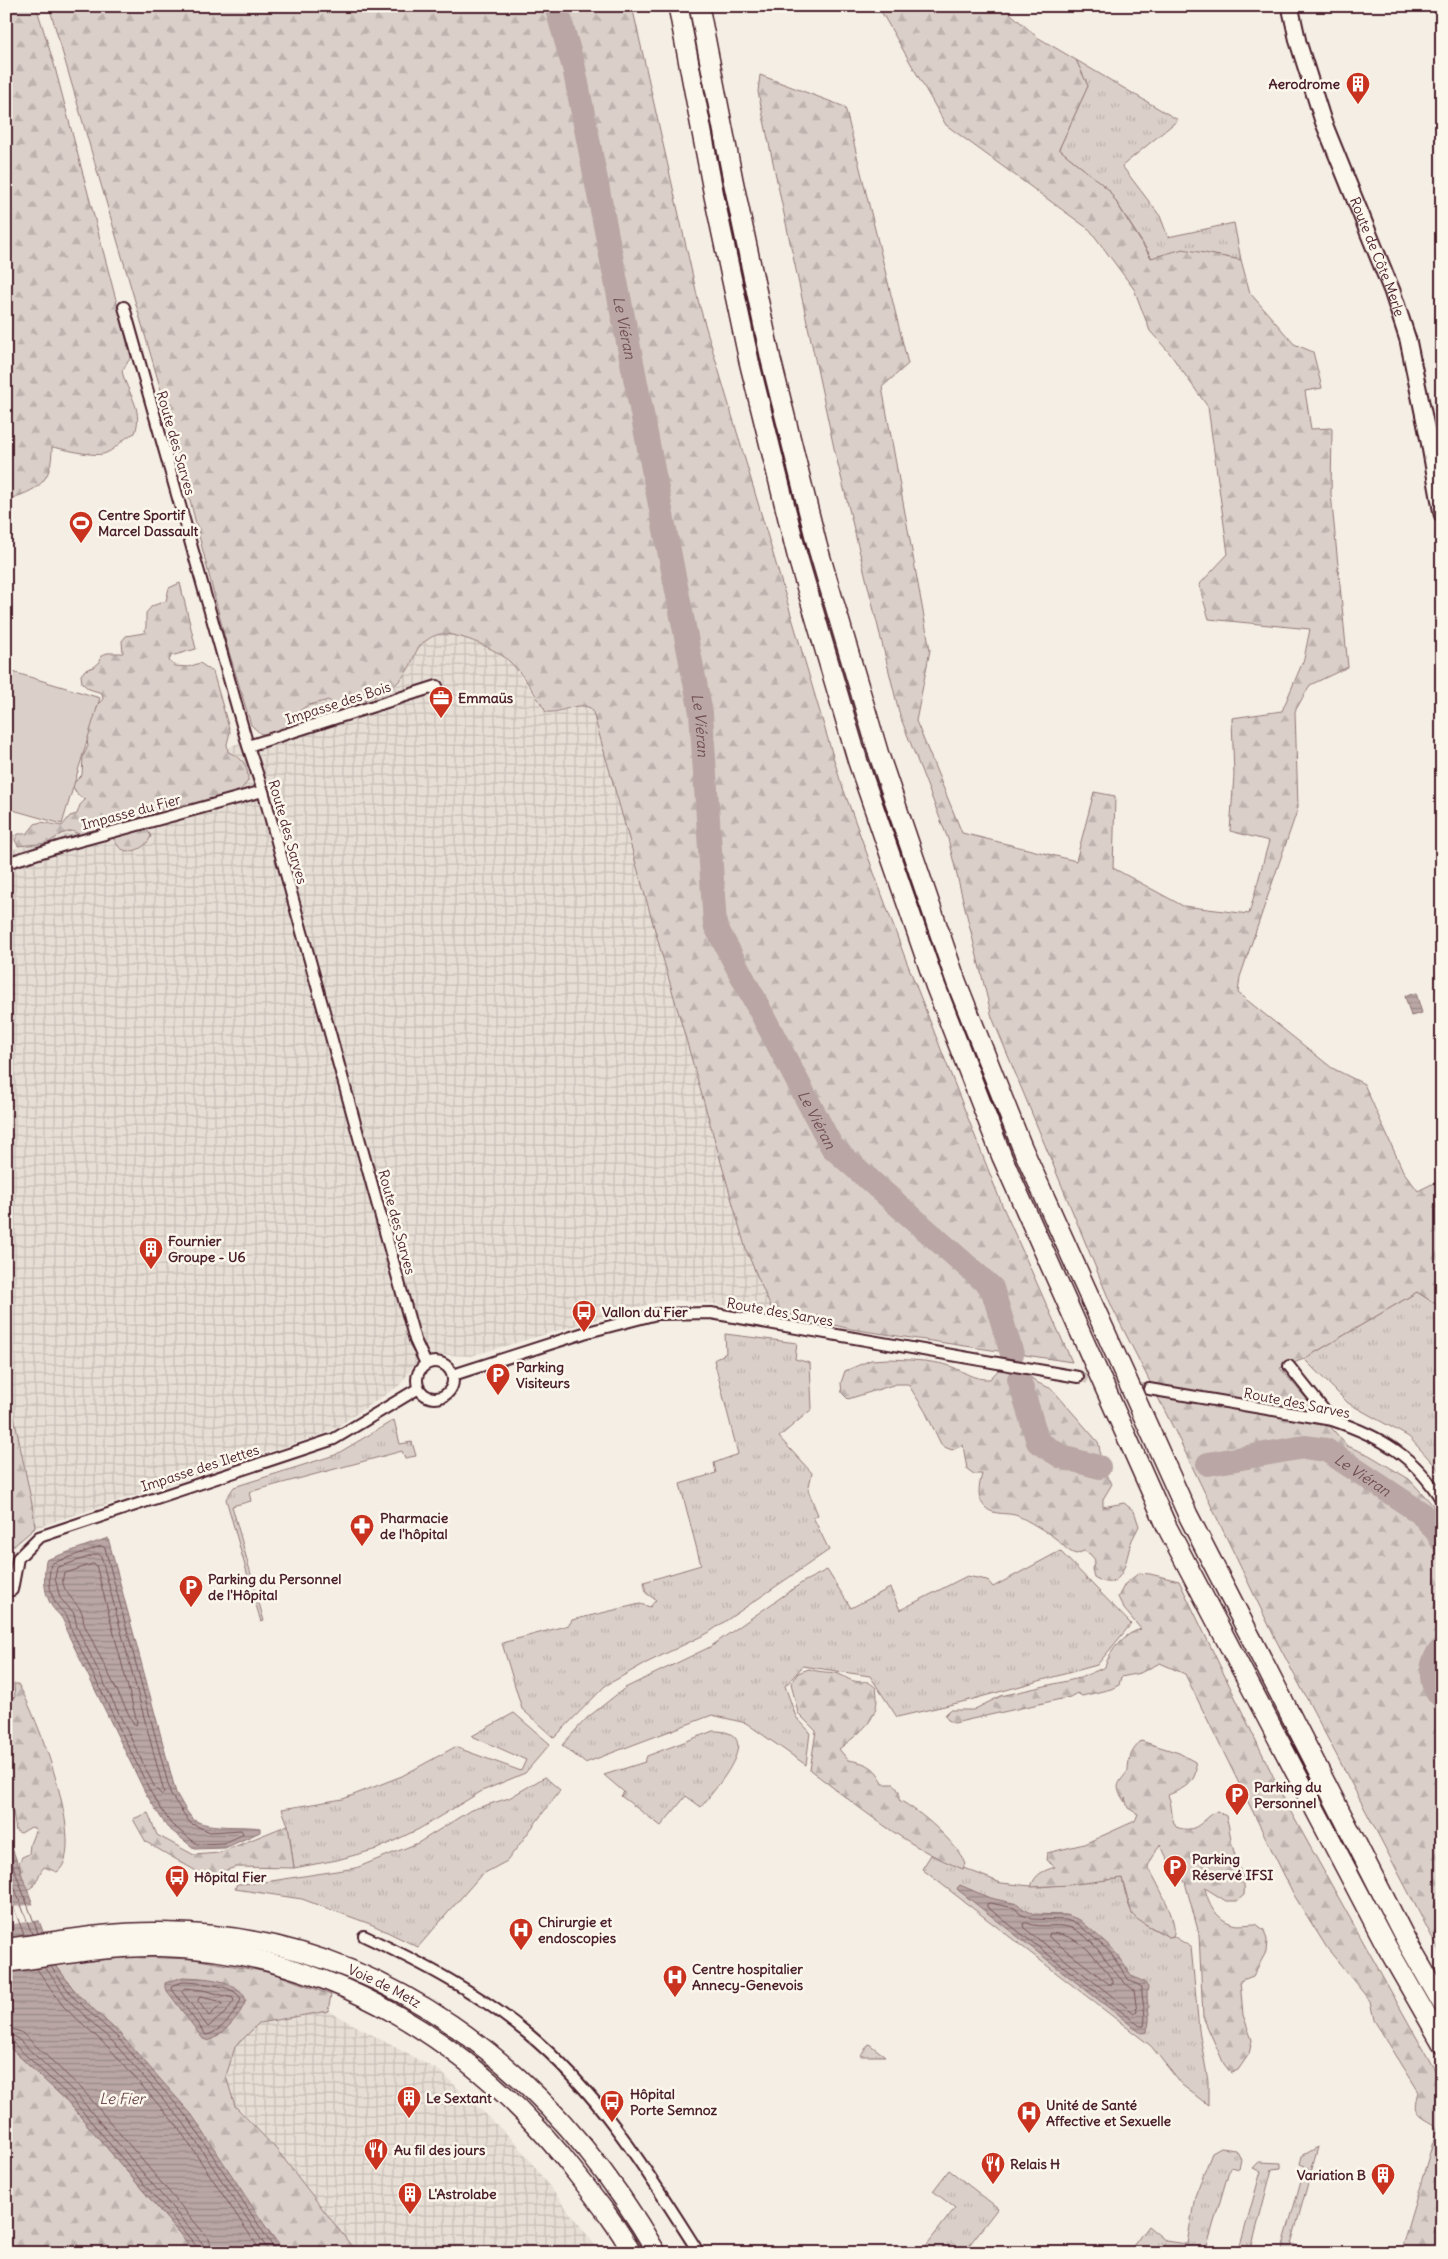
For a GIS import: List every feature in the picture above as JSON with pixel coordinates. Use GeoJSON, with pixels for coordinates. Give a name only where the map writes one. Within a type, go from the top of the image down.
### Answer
{"type":"FeatureCollection","features":[{"type":"Feature","properties":{"kind":"highway"},"geometry":{"type":"LineString","coordinates":[[678,6],[714,196],[749,362],[797,555],[858,762],[935,985],[1002,1158],[1167,1527],[1387,1947],[1442,2043]]}},
{"type":"Feature","properties":{"kind":"highway"},"geometry":{"type":"LineString","coordinates":[[700,6],[733,180],[771,360],[817,545],[879,755],[956,981],[1022,1148],[1188,1515],[1406,1940],[1442,2003]]}},
{"type":"Feature","properties":{"kind":"highway","name":"Voie de Metz"},"geometry":{"type":"LineString","coordinates":[[6,1948],[143,1940],[197,1934],[297,1950],[381,1981],[426,2006],[495,2056],[539,2097],[608,2177],[659,2253]]}},
{"type":"Feature","properties":{"kind":"highway","name":"Voie de Metz"},"geometry":{"type":"LineString","coordinates":[[6,1963],[143,1940],[259,1960],[296,1971],[359,1995],[427,2032],[486,2077],[541,2131],[595,2197],[632,2253]]}},
{"type":"Feature","properties":{"kind":"main road","name":"Route de Côte Merle"},"geometry":{"type":"LineString","coordinates":[[1290,6],[1298,42],[1323,121],[1392,290],[1408,340],[1442,514]]}},
{"type":"Feature","properties":{"kind":"street","name":"Route des Sarves"},"geometry":{"type":"LineString","coordinates":[[124,307],[248,746],[263,791],[415,1340],[426,1364]]}},
{"type":"Feature","properties":{"kind":"street","name":"Impasse des Bois"},"geometry":{"type":"LineString","coordinates":[[248,746],[437,686]]}},
{"type":"Feature","properties":{"kind":"street","name":"Impasse du Fier"},"geometry":{"type":"LineString","coordinates":[[6,863],[68,844],[263,791]]}},
{"type":"Feature","properties":{"kind":"street","name":"Route des Sarves"},"geometry":{"type":"LineString","coordinates":[[452,1375],[584,1333],[657,1314],[711,1313],[1078,1377]]}},
{"type":"Feature","properties":{"kind":"street"},"geometry":{"type":"LineString","coordinates":[[442,1363],[449,1368],[452,1375],[453,1382],[450,1390],[440,1397],[429,1396],[419,1388],[419,1373],[426,1364],[442,1363]]}},
{"type":"Feature","properties":{"kind":"street"},"geometry":{"type":"LineString","coordinates":[[1289,1366],[1332,1420]]}},
{"type":"Feature","properties":{"kind":"street","name":"Impasse des Ilettes"},"geometry":{"type":"LineString","coordinates":[[12,1590],[18,1558],[38,1537],[334,1439],[419,1388]]}},
{"type":"Feature","properties":{"kind":"street","name":"Route des Sarves"},"geometry":{"type":"LineString","coordinates":[[1149,1389],[1332,1420],[1354,1428],[1396,1449],[1418,1469],[1442,1501]]}},
{"type":"Feature","properties":{"kind":"street"},"geometry":{"type":"LineString","coordinates":[[364,1936],[433,1970],[480,1998],[528,2034],[579,2083],[605,2113],[649,2174],[699,2253]]}},
{"type":"Feature","properties":{"kind":"shaded area"},"geometry":{"type":"Polygon","coordinates":[[[442,633],[463,637],[489,648],[510,661],[546,712],[552,713],[580,705],[592,709],[746,1250],[772,1310],[674,1300],[650,1304],[471,1356],[423,1354],[399,1386],[329,1432],[35,1528],[32,1504],[6,1378],[6,1093],[11,1091],[11,1082],[6,1074],[6,851],[232,789],[222,750],[261,734],[277,734],[288,728],[294,717],[303,707],[328,700],[338,707],[389,690],[402,679],[410,667],[416,650],[427,640],[442,633]]]}},
{"type":"Feature","properties":{"kind":"shaded area"},"geometry":{"type":"Polygon","coordinates":[[[328,2011],[441,2072],[517,2144],[601,2253],[357,2253],[277,2150],[235,2106],[226,2076],[235,2047],[259,2023],[328,2011]]]}},
{"type":"Feature","properties":{"kind":"green space"},"geometry":{"type":"Polygon","coordinates":[[[6,6],[36,6],[54,64],[131,357],[122,371],[136,408],[137,424],[135,433],[106,453],[88,454],[52,447],[49,469],[41,483],[27,493],[6,500],[6,6]]]}},
{"type":"Feature","properties":{"kind":"green space"},"geometry":{"type":"Polygon","coordinates":[[[49,6],[632,6],[699,304],[840,780],[904,955],[1002,1205],[1072,1362],[851,1329],[772,1310],[746,1250],[592,709],[581,706],[546,712],[525,679],[504,657],[470,640],[442,634],[423,643],[403,677],[378,695],[338,707],[328,700],[307,706],[296,715],[286,728],[271,734],[261,734],[251,725],[226,642],[170,421],[49,6]]]}},
{"type":"Feature","properties":{"kind":"green space"},"geometry":{"type":"Polygon","coordinates":[[[878,6],[1002,6],[1037,37],[1076,60],[1088,86],[1059,149],[1108,189],[1151,258],[1183,249],[1241,260],[1250,293],[1294,344],[1313,352],[1322,388],[1305,391],[1311,429],[1332,428],[1331,494],[1348,667],[1310,685],[1295,711],[1298,808],[1240,977],[1238,993],[1332,1068],[1364,1084],[1403,1171],[1418,1191],[1440,1180],[1442,1181],[1442,1308],[1417,1292],[1304,1359],[1280,1368],[1347,1446],[1369,1455],[1409,1479],[1432,1504],[1442,1526],[1442,1956],[1275,1638],[1176,1433],[1112,1307],[992,1017],[948,839],[900,716],[834,448],[758,92],[760,75],[845,107],[908,364],[882,387],[930,650],[916,721],[962,833],[1076,861],[1094,792],[1115,796],[1113,868],[1183,906],[1249,914],[1269,841],[1230,831],[1234,775],[1232,718],[1282,711],[1304,659],[1310,629],[1209,619],[1199,585],[1228,554],[1208,407],[1168,351],[1150,331],[1134,289],[1090,230],[946,125],[878,6]]]}},
{"type":"Feature","properties":{"kind":"green space"},"geometry":{"type":"Polygon","coordinates":[[[1076,60],[1178,120],[1122,166],[1160,216],[1168,237],[1234,223],[1241,260],[1183,250],[1152,258],[1108,189],[1059,149],[1088,86],[1076,60]]]}},
{"type":"Feature","properties":{"kind":"green space"},"geometry":{"type":"Polygon","coordinates":[[[180,583],[196,649],[171,656],[169,661],[175,666],[188,667],[200,663],[213,672],[230,732],[227,744],[228,752],[244,763],[248,781],[237,794],[195,807],[186,804],[175,807],[167,806],[146,819],[144,825],[151,836],[146,844],[133,851],[123,850],[119,847],[109,830],[81,835],[72,831],[61,834],[48,843],[18,846],[15,840],[18,834],[27,834],[35,824],[41,822],[62,826],[70,816],[77,814],[80,805],[85,800],[77,794],[72,785],[82,775],[83,757],[88,746],[85,730],[94,708],[103,699],[102,693],[89,689],[82,683],[81,675],[85,670],[94,667],[100,662],[101,656],[107,653],[123,653],[122,641],[126,636],[144,633],[146,613],[152,606],[166,601],[169,588],[180,583]]]}},
{"type":"Feature","properties":{"kind":"green space"},"geometry":{"type":"Polygon","coordinates":[[[6,670],[100,698],[62,824],[6,808],[6,670]]]}},
{"type":"Feature","properties":{"kind":"green space"},"geometry":{"type":"Polygon","coordinates":[[[6,831],[14,835],[12,845],[6,849],[6,831]]]}},
{"type":"Feature","properties":{"kind":"green space"},"geometry":{"type":"Polygon","coordinates":[[[1417,1292],[1442,1308],[1442,1473],[1409,1437],[1348,1403],[1304,1359],[1417,1292]]]}},
{"type":"Feature","properties":{"kind":"green space"},"geometry":{"type":"Polygon","coordinates":[[[725,1334],[797,1343],[795,1359],[810,1363],[812,1409],[779,1437],[812,1473],[808,1490],[818,1515],[813,1517],[829,1550],[708,1633],[642,1665],[605,1686],[554,1738],[522,1709],[502,1643],[569,1625],[572,1620],[640,1604],[650,1607],[656,1600],[646,1593],[644,1582],[701,1565],[680,1484],[716,1473],[714,1463],[738,1454],[714,1360],[726,1353],[725,1334]]]}},
{"type":"Feature","properties":{"kind":"green space"},"geometry":{"type":"Polygon","coordinates":[[[889,1359],[940,1363],[983,1379],[990,1379],[1003,1365],[1020,1369],[1038,1383],[1052,1389],[1098,1442],[1100,1462],[1104,1474],[1112,1484],[1103,1499],[1103,1507],[1124,1503],[1134,1511],[1139,1526],[1132,1540],[1122,1573],[1117,1579],[1112,1582],[1104,1582],[1094,1577],[1092,1569],[1095,1560],[1090,1554],[1084,1551],[1076,1554],[1073,1553],[1051,1535],[1018,1516],[988,1510],[979,1495],[982,1474],[974,1474],[967,1469],[963,1445],[952,1450],[942,1446],[925,1411],[908,1384],[896,1384],[848,1399],[842,1393],[841,1383],[845,1371],[871,1360],[889,1359]]]}},
{"type":"Feature","properties":{"kind":"green space"},"geometry":{"type":"Polygon","coordinates":[[[6,1378],[32,1504],[35,1528],[15,1545],[6,1548],[6,1378]]]}},
{"type":"Feature","properties":{"kind":"green space"},"geometry":{"type":"Polygon","coordinates":[[[394,1420],[400,1444],[412,1442],[416,1456],[405,1458],[402,1451],[249,1492],[251,1501],[232,1506],[264,1621],[261,1622],[226,1499],[234,1487],[335,1455],[394,1420]]]}},
{"type":"Feature","properties":{"kind":"green space"},"geometry":{"type":"Polygon","coordinates":[[[1060,1551],[1131,1624],[1097,1665],[966,1701],[897,1717],[870,1676],[803,1666],[785,1686],[796,1717],[810,1732],[806,1765],[746,1723],[712,1715],[585,1763],[562,1745],[587,1718],[625,1688],[710,1647],[803,1582],[827,1570],[851,1608],[890,1588],[900,1610],[967,1576],[987,1580],[993,1587],[1060,1551]]]}},
{"type":"Feature","properties":{"kind":"green space"},"geometry":{"type":"Polygon","coordinates":[[[1139,1573],[1179,1581],[1288,1807],[1442,2083],[1442,2253],[1400,2253],[1436,2132],[1435,2125],[1418,2113],[1416,2105],[1419,2092],[1374,2020],[1370,2001],[1327,1948],[1294,1895],[1185,1674],[1160,1663],[1140,1673],[1121,1677],[1119,1685],[1111,1689],[1082,1696],[1077,1693],[1070,1697],[954,1723],[948,1720],[945,1715],[950,1710],[973,1710],[1001,1696],[1080,1678],[1105,1667],[1110,1654],[1118,1643],[1123,1638],[1141,1629],[1124,1609],[1118,1597],[1125,1584],[1139,1573]]]}},
{"type":"Feature","properties":{"kind":"green space"},"geometry":{"type":"Polygon","coordinates":[[[809,1669],[836,1673],[858,1682],[867,1682],[876,1688],[876,1708],[868,1724],[839,1749],[848,1760],[860,1762],[874,1769],[883,1784],[894,1784],[899,1792],[899,1800],[926,1819],[953,1845],[965,1863],[963,1869],[902,1838],[810,1770],[816,1731],[798,1713],[791,1683],[798,1673],[809,1669]]]}},
{"type":"Feature","properties":{"kind":"green space"},"geometry":{"type":"Polygon","coordinates":[[[14,1684],[18,1684],[26,1700],[47,1750],[63,1810],[67,1837],[65,1859],[57,1872],[44,1867],[35,1884],[30,1889],[25,1890],[19,1863],[22,1857],[29,1854],[30,1844],[36,1829],[31,1827],[21,1833],[16,1831],[13,1812],[6,1810],[6,1685],[12,1698],[15,1697],[14,1684]]]}},
{"type":"Feature","properties":{"kind":"green space"},"geometry":{"type":"Polygon","coordinates":[[[514,1713],[550,1744],[525,1773],[482,1791],[419,1829],[377,1849],[337,1860],[294,1868],[288,1825],[282,1809],[343,1799],[402,1776],[455,1747],[521,1771],[526,1760],[472,1736],[514,1713]]]}},
{"type":"Feature","properties":{"kind":"green space"},"geometry":{"type":"Polygon","coordinates":[[[713,1731],[729,1733],[737,1740],[737,1750],[733,1762],[701,1807],[686,1796],[661,1826],[621,1796],[624,1792],[604,1775],[645,1762],[647,1756],[713,1731]]]}},
{"type":"Feature","properties":{"kind":"green space"},"geometry":{"type":"Polygon","coordinates":[[[1141,1741],[1179,1753],[1195,1762],[1196,1769],[1193,1779],[1184,1787],[1168,1795],[1174,1823],[1176,1827],[1189,1829],[1194,1828],[1217,1811],[1226,1816],[1233,1848],[1243,1878],[1244,1895],[1237,1901],[1226,1901],[1205,1888],[1206,1894],[1214,1910],[1226,1922],[1234,1925],[1256,1924],[1264,1930],[1267,1940],[1266,1952],[1253,1976],[1240,1981],[1243,2015],[1252,2040],[1249,2054],[1238,2070],[1231,2073],[1224,2064],[1203,2017],[1199,1934],[1185,1882],[1167,1858],[1160,1844],[1148,1866],[1170,1912],[1174,1930],[1173,1936],[1169,1937],[1138,1920],[1132,1914],[1122,1878],[1069,1885],[1031,1887],[1040,1874],[1055,1867],[1046,1860],[1047,1853],[1084,1844],[1135,1821],[1138,1814],[1128,1808],[1125,1798],[1125,1802],[1119,1792],[1118,1786],[1128,1771],[1131,1754],[1141,1741]]]}},
{"type":"Feature","properties":{"kind":"green space"},"geometry":{"type":"Polygon","coordinates":[[[545,1777],[560,1790],[507,1861],[481,1875],[418,1947],[373,1925],[302,1899],[235,1889],[237,1884],[258,1883],[356,1868],[418,1843],[471,1810],[509,1798],[545,1777]]]}},
{"type":"Feature","properties":{"kind":"green space"},"geometry":{"type":"Polygon","coordinates":[[[148,1813],[157,1835],[194,1855],[219,1853],[288,1825],[294,1868],[236,1867],[211,1875],[198,1872],[146,1842],[133,1819],[148,1813]]]}},
{"type":"Feature","properties":{"kind":"green space"},"geometry":{"type":"Polygon","coordinates":[[[931,1855],[1001,1883],[1041,1887],[1122,1878],[1128,1903],[1140,1921],[1169,1937],[1173,1936],[1191,1947],[1199,2030],[1208,2081],[1208,2105],[1182,2085],[1151,2046],[922,1869],[931,1855]]]}},
{"type":"Feature","properties":{"kind":"green space"},"geometry":{"type":"Polygon","coordinates":[[[135,1957],[193,1959],[273,1973],[331,1995],[328,2011],[259,2023],[235,2047],[226,2076],[235,2106],[277,2150],[357,2253],[283,2253],[278,2243],[121,2035],[77,1994],[55,1964],[135,1957]]]}},
{"type":"Feature","properties":{"kind":"green space"},"geometry":{"type":"Polygon","coordinates":[[[6,2044],[68,2102],[196,2253],[6,2253],[6,2044]]]}},
{"type":"Feature","properties":{"kind":"green space"},"geometry":{"type":"Polygon","coordinates":[[[869,2044],[885,2056],[860,2056],[869,2044]]]}},
{"type":"Feature","properties":{"kind":"green space"},"geometry":{"type":"Polygon","coordinates":[[[1318,2147],[1291,2244],[1325,2253],[1281,2253],[1305,2166],[1300,2164],[1302,2156],[1318,2147]]]}},
{"type":"Feature","properties":{"kind":"green space"},"geometry":{"type":"Polygon","coordinates":[[[1221,2148],[1236,2150],[1241,2159],[1239,2169],[1230,2167],[1205,2253],[1128,2253],[1148,2226],[1166,2241],[1187,2244],[1195,2196],[1212,2153],[1221,2148]]]}},
{"type":"Feature","properties":{"kind":"green space"},"geometry":{"type":"Polygon","coordinates":[[[1259,2162],[1281,2163],[1281,2168],[1272,2169],[1250,2253],[1238,2253],[1261,2171],[1253,2168],[1259,2162]]]}},
{"type":"Feature","properties":{"kind":"green space"},"geometry":{"type":"Polygon","coordinates":[[[949,2170],[998,2208],[963,2253],[932,2253],[925,2247],[955,2208],[933,2191],[949,2170]]]}},
{"type":"Feature","properties":{"kind":"water"},"geometry":{"type":"Polygon","coordinates":[[[1416,993],[1422,1013],[1411,1016],[1405,996],[1416,993]]]}},
{"type":"Feature","properties":{"kind":"water"},"geometry":{"type":"Polygon","coordinates":[[[108,1538],[176,1793],[191,1817],[203,1824],[260,1828],[260,1832],[225,1848],[195,1849],[167,1827],[146,1794],[66,1630],[63,1620],[52,1607],[48,1598],[45,1582],[46,1560],[108,1538]]]}},
{"type":"Feature","properties":{"kind":"water"},"geometry":{"type":"Polygon","coordinates":[[[6,1782],[9,1790],[10,1805],[6,1813],[6,1782]]]}},
{"type":"Feature","properties":{"kind":"water","name":"Le Fier"},"geometry":{"type":"Polygon","coordinates":[[[6,1832],[55,1964],[77,1994],[121,2035],[192,2115],[283,2253],[196,2253],[68,2102],[6,2044],[6,1832]]]}},
{"type":"Feature","properties":{"kind":"water"},"geometry":{"type":"Polygon","coordinates":[[[960,1885],[990,1898],[1018,1904],[1023,1909],[1034,1914],[1067,1915],[1080,1920],[1112,1948],[1132,1976],[1144,1982],[1148,1987],[1149,2021],[1146,2032],[1141,2033],[958,1890],[957,1888],[960,1885]]]}},
{"type":"Feature","properties":{"kind":"water"},"geometry":{"type":"Polygon","coordinates":[[[183,1977],[228,1983],[242,1993],[246,2000],[240,2012],[231,2023],[209,2041],[203,2039],[165,1988],[165,1983],[183,1977]]]}},
{"type":"Feature","properties":{"kind":"pier"},"geometry":{"type":"Polygon","coordinates":[[[35,1904],[41,1920],[6,1925],[6,1908],[35,1904]]]}},
{"type":"Feature","properties":{"kind":"waterway","name":"Le Viéran"},"geometry":{"type":"LineString","coordinates":[[556,6],[574,68],[701,713],[715,925],[832,1147],[992,1288],[1012,1354]]}},
{"type":"Feature","properties":{"kind":"waterway","name":"Le Viéran"},"geometry":{"type":"LineString","coordinates":[[1019,1379],[1038,1442],[1062,1457],[1099,1467]]}},
{"type":"Feature","properties":{"kind":"waterway","name":"Le Viéran"},"geometry":{"type":"LineString","coordinates":[[1208,1464],[1304,1447],[1326,1450],[1421,1513],[1442,1541]]}},
{"type":"Feature","properties":{"kind":"waterway","name":"Le Viéran"},"geometry":{"type":"LineString","coordinates":[[1442,1649],[1435,1660],[1432,1673],[1434,1686],[1442,1697]]}},
{"type":"Feature","properties":{"kind":"tunnel"},"geometry":{"type":"LineString","coordinates":[[1078,1377],[1149,1389]]}},
{"type":"Feature","properties":{"kind":"place","name":"Aerodrome"},"geometry":{"type":"Point","coordinates":[1358,105]}},
{"type":"Feature","properties":{"kind":"place","name":"Centre Sportif Marcel Dassault"},"geometry":{"type":"Point","coordinates":[81,544]}},
{"type":"Feature","properties":{"kind":"place","name":"Emmaüs"},"geometry":{"type":"Point","coordinates":[441,719]}},
{"type":"Feature","properties":{"kind":"place","name":"Fournier Groupe - U6"},"geometry":{"type":"Point","coordinates":[151,1270]}},
{"type":"Feature","properties":{"kind":"place","name":"Vallon du Fier"},"geometry":{"type":"Point","coordinates":[584,1333]}},
{"type":"Feature","properties":{"kind":"place","name":"Parking Visiteurs"},"geometry":{"type":"Point","coordinates":[498,1396]}},
{"type":"Feature","properties":{"kind":"place","name":"Pharmacie de l'hôpital"},"geometry":{"type":"Point","coordinates":[362,1547]}},
{"type":"Feature","properties":{"kind":"place","name":"Parking du Personnel de l'Hôpital"},"geometry":{"type":"Point","coordinates":[191,1608]}},
{"type":"Feature","properties":{"kind":"place","name":"Parking du Personnel"},"geometry":{"type":"Point","coordinates":[1237,1816]}},
{"type":"Feature","properties":{"kind":"place","name":"Parking Réservé IFSI"},"geometry":{"type":"Point","coordinates":[1175,1888]}},
{"type":"Feature","properties":{"kind":"place","name":"Hôpital Fier"},"geometry":{"type":"Point","coordinates":[177,1898]}},
{"type":"Feature","properties":{"kind":"place","name":"Chirurgie et endoscopies"},"geometry":{"type":"Point","coordinates":[521,1951]}},
{"type":"Feature","properties":{"kind":"place","name":"Centre hospitalier Annecy-Genevois"},"geometry":{"type":"Point","coordinates":[675,1998]}},
{"type":"Feature","properties":{"kind":"place","name":"Le Sextant"},"geometry":{"type":"Point","coordinates":[409,2119]}},
{"type":"Feature","properties":{"kind":"place","name":"Hôpital Porte Semnoz"},"geometry":{"type":"Point","coordinates":[612,2123]}},
{"type":"Feature","properties":{"kind":"place","name":"Unité de Santé Affective et Sexuelle"},"geometry":{"type":"Point","coordinates":[1029,2134]}},
{"type":"Feature","properties":{"kind":"place","name":"Au fil des jours"},"geometry":{"type":"Point","coordinates":[376,2171]}},
{"type":"Feature","properties":{"kind":"place","name":"Relais H"},"geometry":{"type":"Point","coordinates":[993,2185]}},
{"type":"Feature","properties":{"kind":"place","name":"Variation B"},"geometry":{"type":"Point","coordinates":[1383,2196]}},
{"type":"Feature","properties":{"kind":"place","name":"L'Astrolabe"},"geometry":{"type":"Point","coordinates":[410,2215]}}]}
